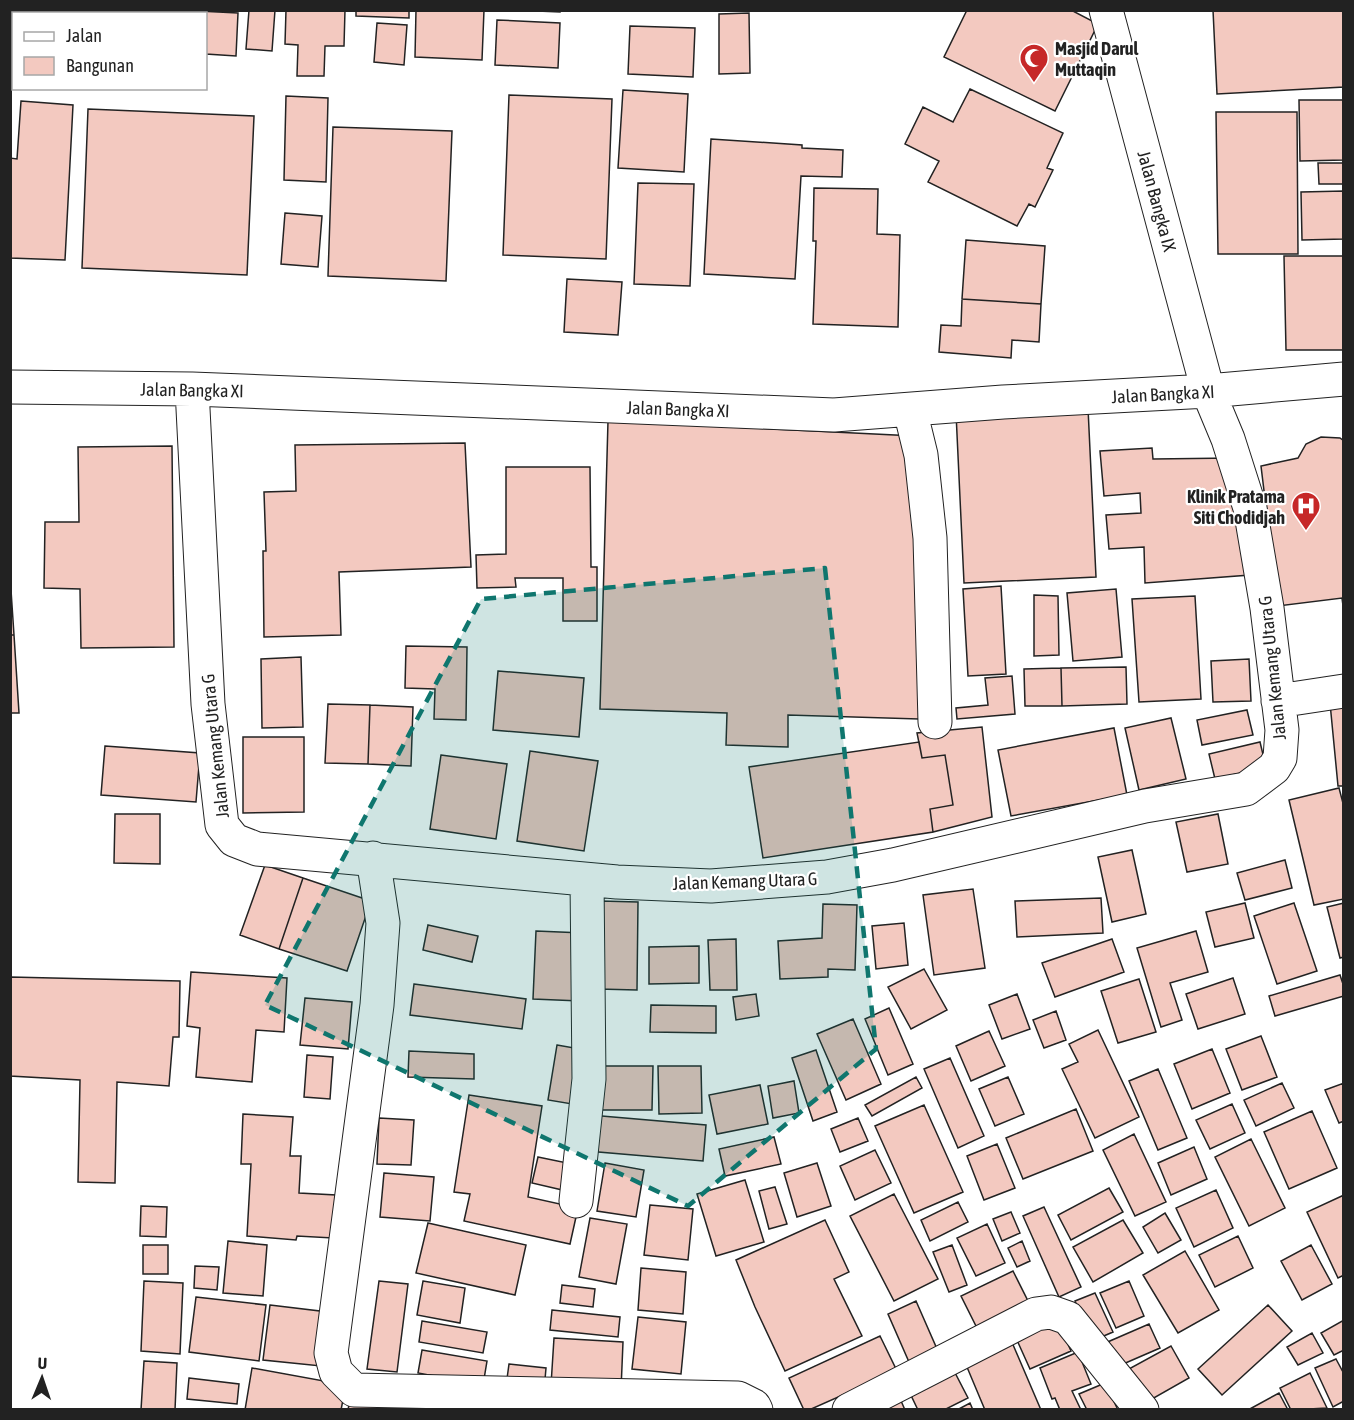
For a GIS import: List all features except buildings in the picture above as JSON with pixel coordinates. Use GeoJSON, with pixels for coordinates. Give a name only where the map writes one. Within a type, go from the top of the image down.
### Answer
{"type":"FeatureCollection","features":[{"type":"Feature","properties":{"kind":"street","name":"Jalan Bangka IX"},"geometry":{"type":"LineString","coordinates":[[1106,10],[1208,391]]}},
{"type":"Feature","properties":{"kind":"street","name":"Jalan Bangka XI"},"geometry":{"type":"LineString","coordinates":[[10,387],[192,389],[834,415],[1003,402],[1208,391],[1344,379]]}},
{"type":"Feature","properties":{"kind":"street","name":"Jalan Kemang Utara G"},"geometry":{"type":"LineString","coordinates":[[192,389],[208,704],[222,825],[234,840],[257,849],[373,858],[587,880],[711,886],[827,877],[893,865],[1145,806],[1246,789],[1274,768],[1280,758],[1282,730],[1268,608],[1251,508],[1228,439],[1208,391]]}},
{"type":"Feature","properties":{"kind":"street"},"geometry":{"type":"LineString","coordinates":[[910,410],[921,455],[930,538],[935,722]]}},
{"type":"Feature","properties":{"kind":"street"},"geometry":{"type":"LineString","coordinates":[[1278,701],[1344,691]]}},
{"type":"Feature","properties":{"kind":"street"},"geometry":{"type":"LineString","coordinates":[[373,858],[383,923],[377,1005],[331,1353],[336,1372],[354,1390],[738,1398],[754,1406],[756,1410]]}},
{"type":"Feature","properties":{"kind":"street"},"geometry":{"type":"LineString","coordinates":[[576,1201],[589,1079],[587,880]]}},
{"type":"Feature","properties":{"kind":"street"},"geometry":{"type":"LineString","coordinates":[[849,1410],[1036,1314],[1052,1312],[1068,1318],[1142,1410]]}},
{"type":"Feature","properties":{"kind":"highlighted area"},"geometry":{"type":"Polygon","coordinates":[[[825,568],[876,1049],[688,1206],[265,1005],[481,599],[825,568]]]}},
{"type":"Feature","properties":{"kind":"place","name":"Masjid Darul Muttaqin"},"geometry":{"type":"Point","coordinates":[1034,84]}},
{"type":"Feature","properties":{"kind":"place","name":"Klinik Pratama Siti Chodidjah"},"geometry":{"type":"Point","coordinates":[1306,532]}}]}
